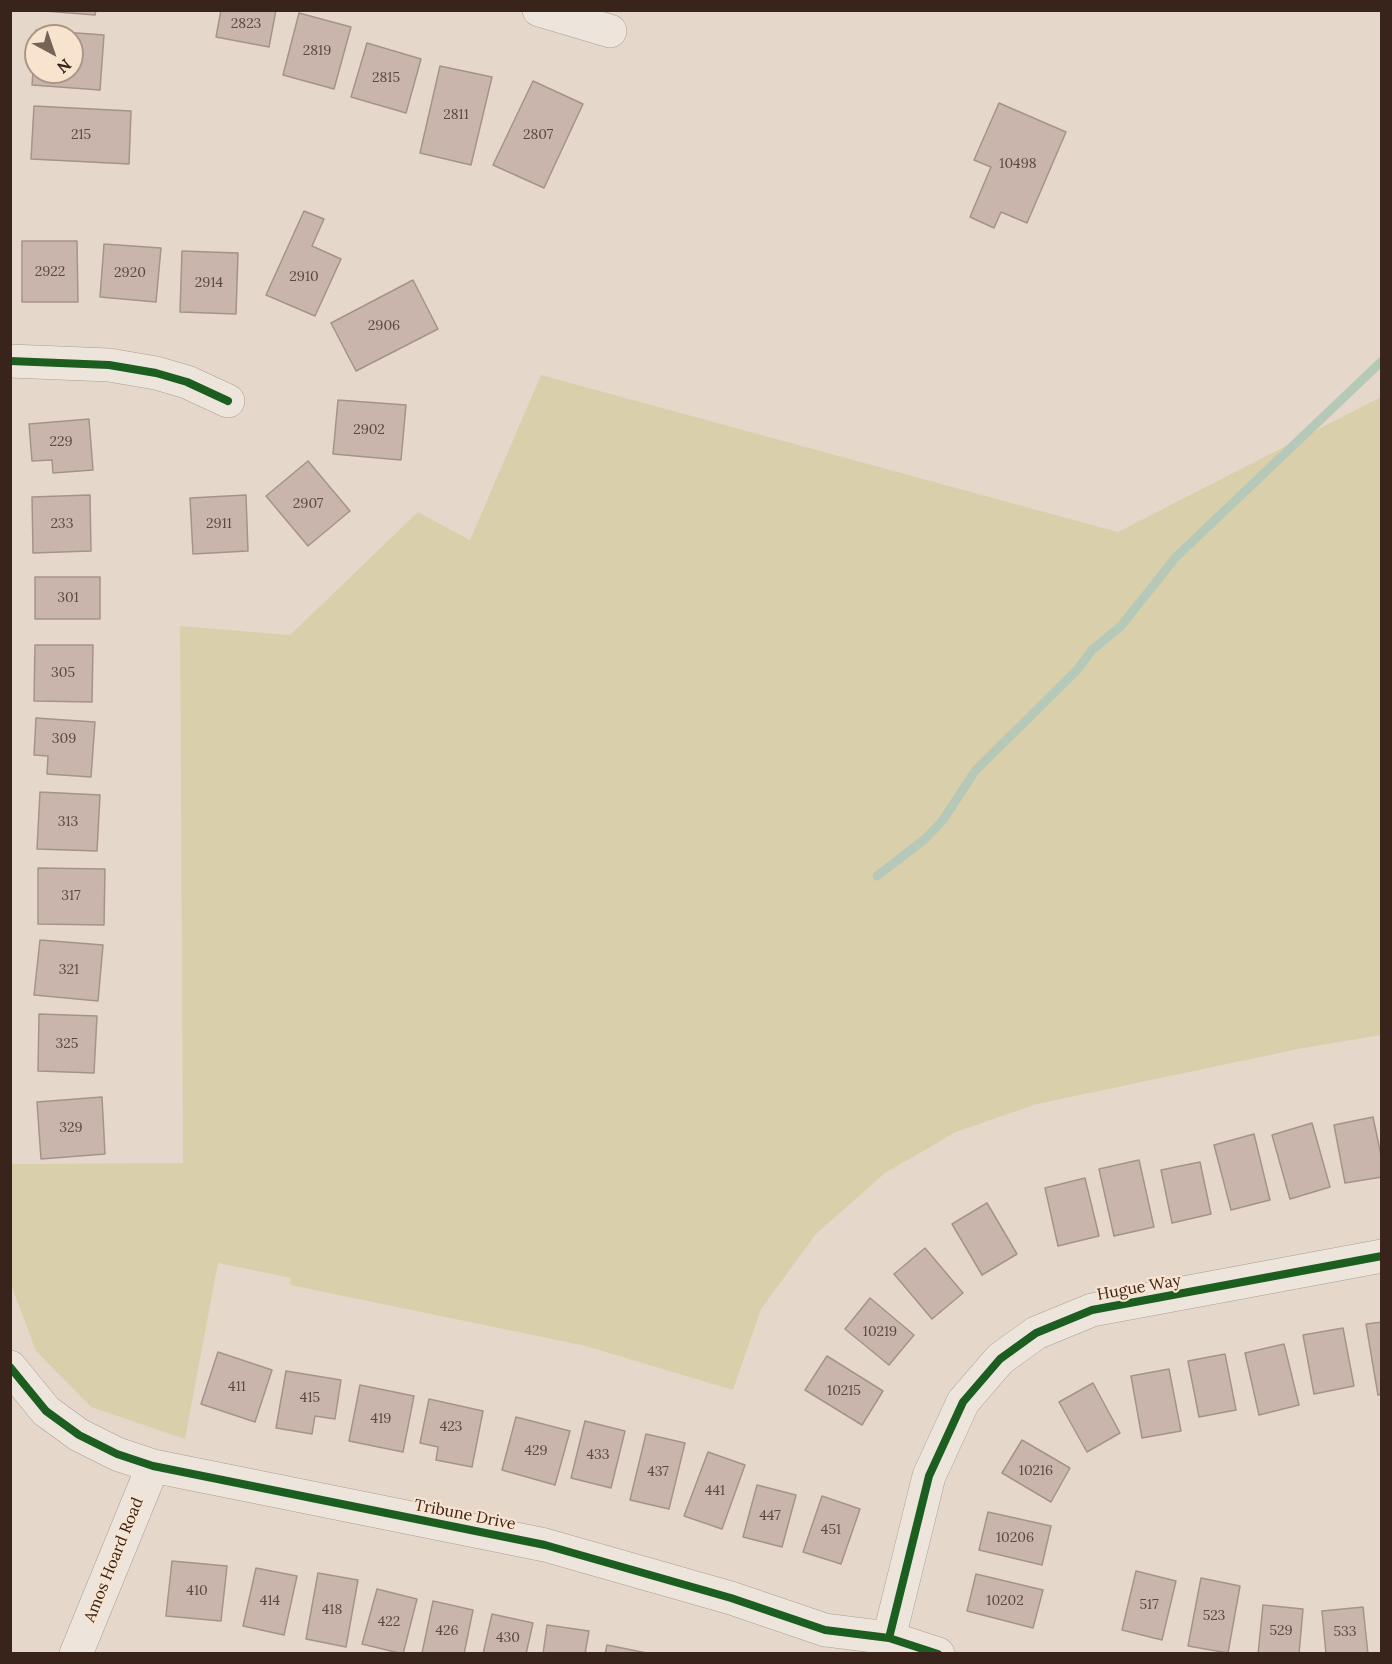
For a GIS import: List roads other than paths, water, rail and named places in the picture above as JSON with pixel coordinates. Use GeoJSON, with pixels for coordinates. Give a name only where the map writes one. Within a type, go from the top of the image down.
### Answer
{"type":"FeatureCollection","features":[{"type":"Feature","properties":{"kind":"street"},"geometry":{"type":"LineString","coordinates":[[539,10],[610,31]]}},
{"type":"Feature","properties":{"kind":"street"},"geometry":{"type":"LineString","coordinates":[[10,361],[109,365],[156,373],[187,382],[228,401]]}},
{"type":"Feature","properties":{"kind":"street","name":"Hugue Way"},"geometry":{"type":"LineString","coordinates":[[889,1638],[929,1476],[963,1402],[1000,1359],[1036,1333],[1092,1310],[1382,1256]]}},
{"type":"Feature","properties":{"kind":"street","name":"Tribune Drive"},"geometry":{"type":"LineString","coordinates":[[10,1367],[46,1411],[79,1435],[117,1454],[153,1466],[545,1545],[731,1598],[825,1630],[889,1638],[938,1653]]}},
{"type":"Feature","properties":{"kind":"street","name":"Amos Hoard Road"},"geometry":{"type":"LineString","coordinates":[[76,1653],[153,1466]]}},
{"type":"Feature","properties":{"kind":"waterway"},"geometry":{"type":"LineString","coordinates":[[877,876],[925,839],[943,820],[975,771],[1077,670],[1092,650],[1121,626],[1176,557],[1382,361]]}}]}
